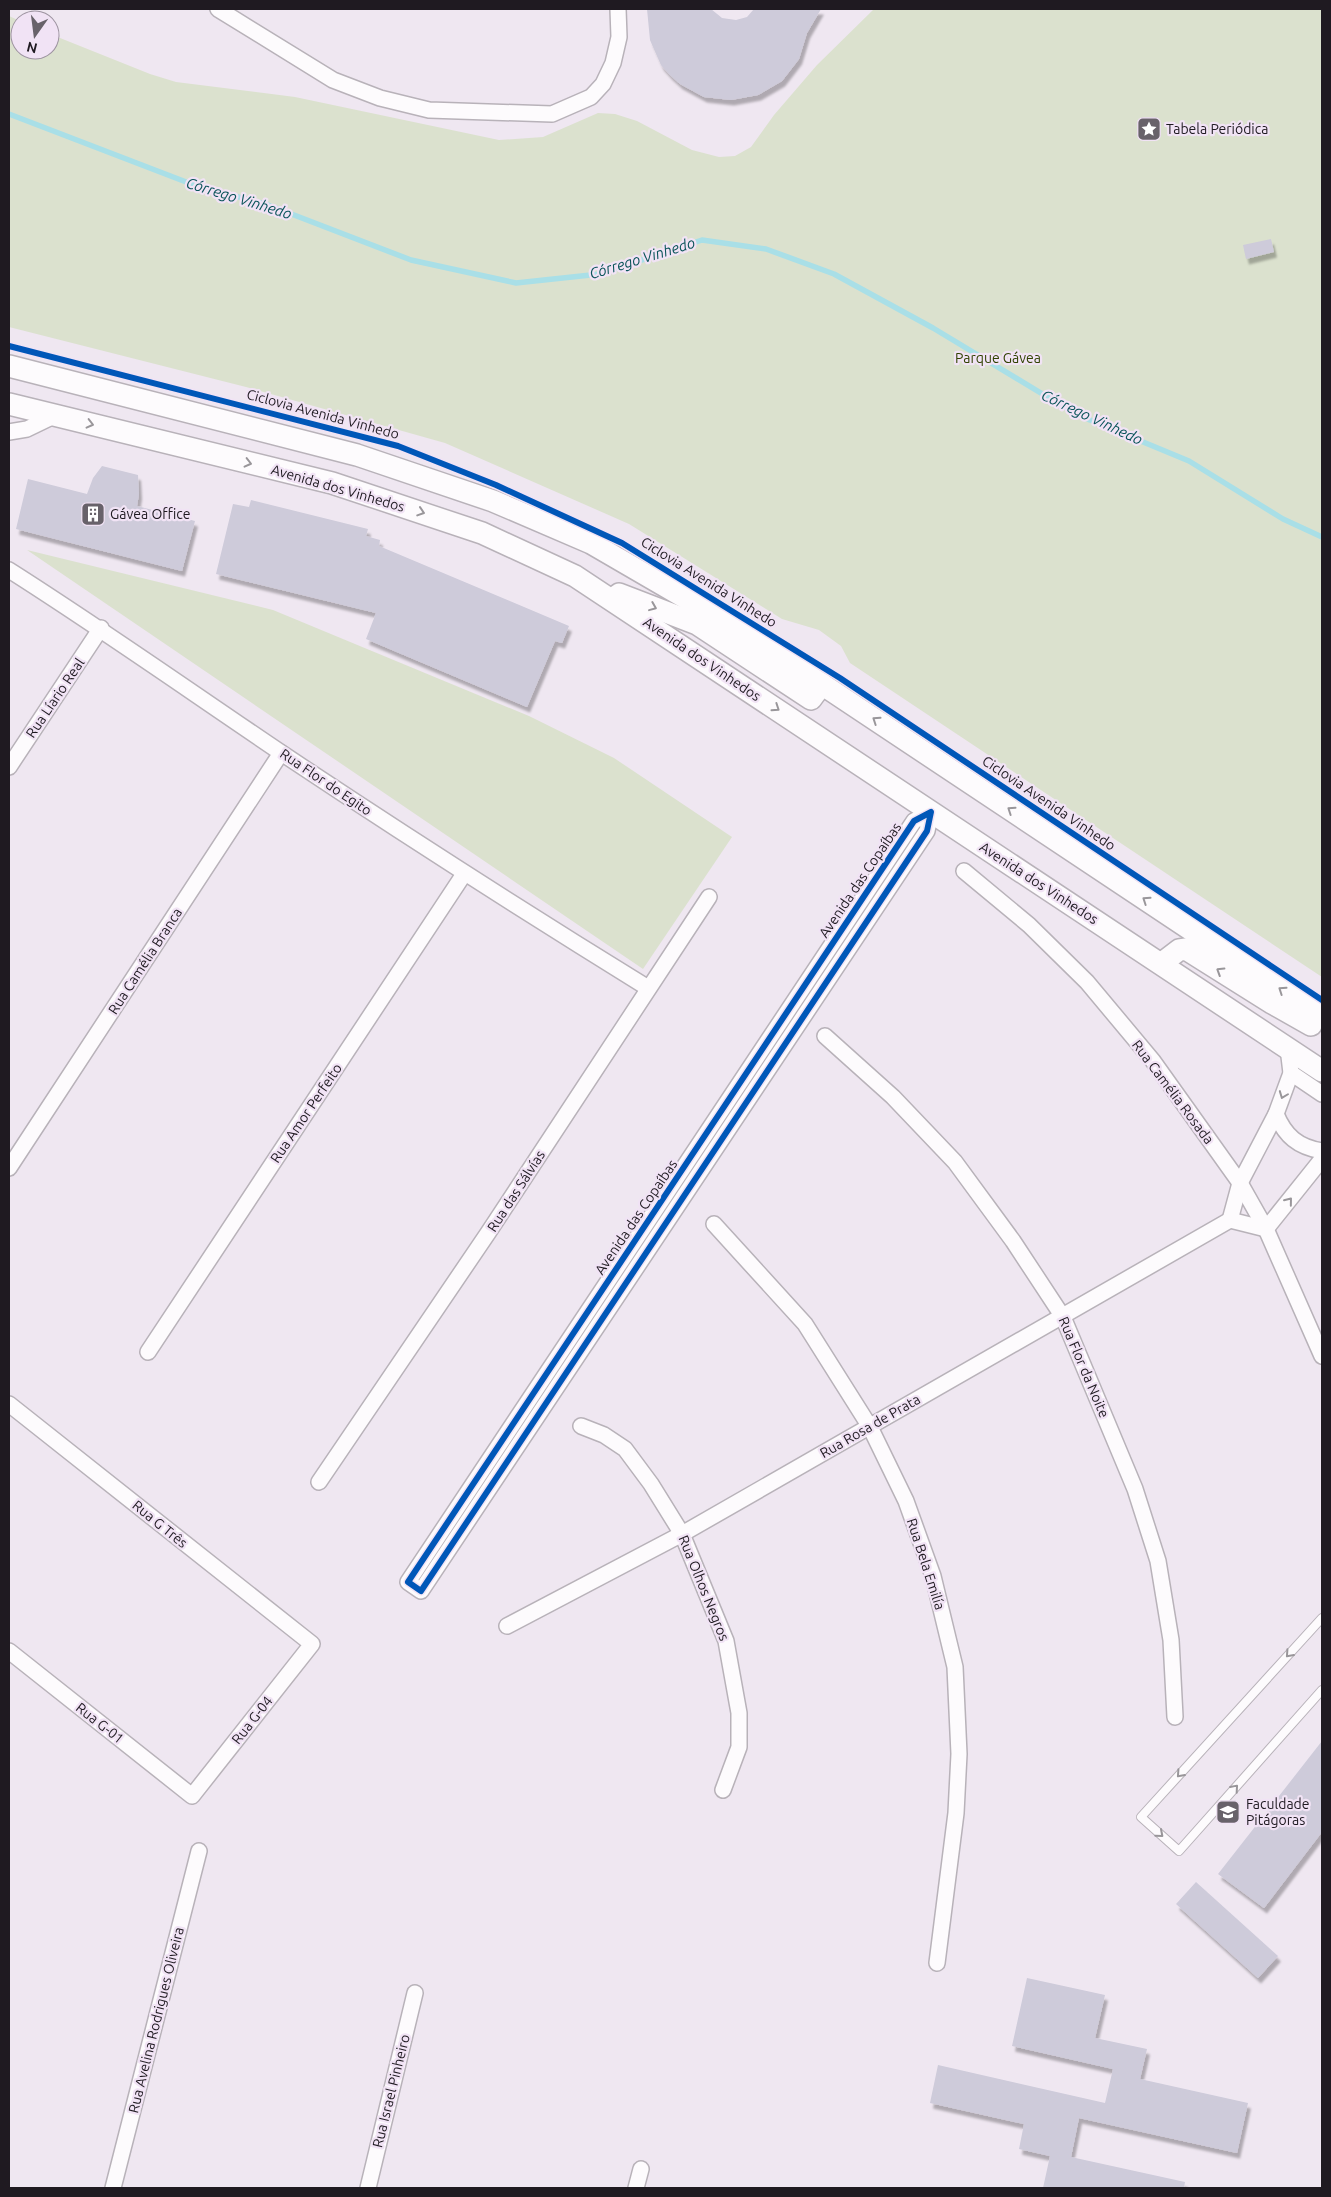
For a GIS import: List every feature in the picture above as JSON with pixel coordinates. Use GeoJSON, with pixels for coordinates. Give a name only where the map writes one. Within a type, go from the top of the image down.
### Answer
{"type":"FeatureCollection","features":[{"type":"Feature","properties":{"kind":"main road"},"geometry":{"type":"LineString","coordinates":[[9,366],[357,455],[493,501],[591,543],[739,629],[1322,1017]]}},
{"type":"Feature","properties":{"kind":"main road","name":"Avenida dos Vinhedos"},"geometry":{"type":"LineString","coordinates":[[9,404],[332,483],[482,533],[575,576],[1322,1070]]}},
{"type":"Feature","properties":{"kind":"main road"},"geometry":{"type":"LineString","coordinates":[[575,576],[697,624],[811,699],[822,684]]}},
{"type":"Feature","properties":{"kind":"main road"},"geometry":{"type":"LineString","coordinates":[[1162,963],[1178,950],[1186,949],[1272,1004],[1322,1031]]}},
{"type":"Feature","properties":{"kind":"street"},"geometry":{"type":"LineString","coordinates":[[218,9],[333,80],[380,98],[429,110],[552,114],[591,96],[603,84],[613,63],[619,37],[618,9]]}},
{"type":"Feature","properties":{"kind":"street"},"geometry":{"type":"LineString","coordinates":[[9,432],[27,429],[56,416]]}},
{"type":"Feature","properties":{"kind":"street","name":"Rua Flor do Egito"},"geometry":{"type":"LineString","coordinates":[[9,570],[101,628],[282,753],[464,874],[648,988]]}},
{"type":"Feature","properties":{"kind":"street","name":"Rua Líario Real"},"geometry":{"type":"LineString","coordinates":[[9,767],[101,628]]}},
{"type":"Feature","properties":{"kind":"street","name":"Rua Camélia Branca"},"geometry":{"type":"LineString","coordinates":[[9,1168],[282,753]]}},
{"type":"Feature","properties":{"kind":"street","name":"Avenida das Copaíbas"},"geometry":{"type":"LineString","coordinates":[[931,812],[927,831],[421,1591],[408,1582],[914,821],[931,812]]}},
{"type":"Feature","properties":{"kind":"street","name":"Rua Camélia Rosada"},"geometry":{"type":"LineString","coordinates":[[964,871],[1029,924],[1086,982],[1153,1061],[1240,1183],[1266,1229],[1322,1356]]}},
{"type":"Feature","properties":{"kind":"street","name":"Rua Amor Perfeito"},"geometry":{"type":"LineString","coordinates":[[148,1352],[464,874]]}},
{"type":"Feature","properties":{"kind":"street","name":"Rua das Sálvías"},"geometry":{"type":"LineString","coordinates":[[319,1482],[483,1241],[709,896]]}},
{"type":"Feature","properties":{"kind":"street","name":"Rua Flor da Noite"},"geometry":{"type":"LineString","coordinates":[[825,1036],[893,1097],[956,1162],[1013,1241],[1063,1317],[1135,1489],[1158,1561],[1170,1640],[1175,1717]]}},
{"type":"Feature","properties":{"kind":"street"},"geometry":{"type":"LineString","coordinates":[[1288,1048],[1291,1073],[1276,1114],[1240,1183],[1230,1220],[1266,1229],[1322,1158]]}},
{"type":"Feature","properties":{"kind":"street"},"geometry":{"type":"LineString","coordinates":[[1291,1073],[1322,1094]]}},
{"type":"Feature","properties":{"kind":"street"},"geometry":{"type":"LineString","coordinates":[[1276,1114],[1288,1137],[1309,1149],[1322,1151]]}},
{"type":"Feature","properties":{"kind":"street","name":"Rua Rosa de Prata"},"geometry":{"type":"LineString","coordinates":[[507,1626],[682,1534],[1230,1220]]}},
{"type":"Feature","properties":{"kind":"street","name":"Rua Bela Emilía"},"geometry":{"type":"LineString","coordinates":[[714,1224],[805,1324],[870,1427],[906,1501],[933,1576],[955,1667],[959,1754],[956,1813],[937,1963]]}},
{"type":"Feature","properties":{"kind":"street","name":"Rua G Três"},"geometry":{"type":"LineString","coordinates":[[9,1404],[312,1644]]}},
{"type":"Feature","properties":{"kind":"street","name":"Rua Olhos Negros"},"geometry":{"type":"LineString","coordinates":[[581,1426],[604,1435],[625,1449],[651,1484],[682,1534],[726,1641],[739,1713],[739,1746],[723,1790]]}},
{"type":"Feature","properties":{"kind":"street","name":"Rua G-04"},"geometry":{"type":"LineString","coordinates":[[192,1796],[312,1644]]}},
{"type":"Feature","properties":{"kind":"street","name":"Rua G-01"},"geometry":{"type":"LineString","coordinates":[[9,1651],[192,1796]]}},
{"type":"Feature","properties":{"kind":"street","name":"Rua Avelina Rodrigues Oliveira"},"geometry":{"type":"LineString","coordinates":[[113,2188],[198,1852]]}},
{"type":"Feature","properties":{"kind":"street","name":"Rua Israel Pinheiro"},"geometry":{"type":"LineString","coordinates":[[368,2188],[415,1993]]}},
{"type":"Feature","properties":{"kind":"street"},"geometry":{"type":"LineString","coordinates":[[636,2188],[641,2168]]}},
{"type":"Feature","properties":{"kind":"lane"},"geometry":{"type":"LineString","coordinates":[[1322,1618],[1141,1817],[1179,1851],[1322,1690]]}},
{"type":"Feature","properties":{"kind":"green space","name":"Parque Gávea"},"geometry":{"type":"Polygon","coordinates":[[[874,9],[1322,9],[1322,977],[850,663],[841,646],[819,630],[782,619],[629,524],[445,443],[246,387],[9,327],[9,16],[10,60],[60,60],[60,38],[150,74],[176,82],[295,97],[499,140],[543,137],[598,113],[615,114],[637,121],[692,150],[719,157],[735,156],[751,147],[774,115],[817,65],[874,9]]]}},
{"type":"Feature","properties":{"kind":"green space"},"geometry":{"type":"Polygon","coordinates":[[[27,550],[273,610],[529,716],[614,758],[732,837],[643,969],[27,550]]]}},
{"type":"Feature","properties":{"kind":"building"},"geometry":{"type":"Polygon","coordinates":[[[647,9],[711,9],[722,18],[736,20],[747,17],[754,9],[821,9],[807,33],[799,59],[782,81],[758,95],[731,100],[704,97],[680,84],[670,75],[661,65],[650,40],[647,9]]]}},
{"type":"Feature","properties":{"kind":"building"},"geometry":{"type":"Polygon","coordinates":[[[1271,239],[1274,252],[1246,259],[1243,245],[1271,239]]]}},
{"type":"Feature","properties":{"kind":"building","name":"Gávea Office"},"geometry":{"type":"Polygon","coordinates":[[[102,466],[138,475],[139,494],[137,506],[195,521],[182,571],[16,529],[28,479],[87,494],[93,478],[102,466]]]}},
{"type":"Feature","properties":{"kind":"building"},"geometry":{"type":"Polygon","coordinates":[[[251,500],[368,529],[366,536],[380,540],[379,546],[569,626],[562,643],[555,641],[527,707],[366,639],[376,613],[216,574],[233,504],[249,507],[251,500]]]}},
{"type":"Feature","properties":{"kind":"building"},"geometry":{"type":"Polygon","coordinates":[[[1322,1741],[1322,1832],[1264,1908],[1218,1874],[1322,1741]]]}},
{"type":"Feature","properties":{"kind":"building"},"geometry":{"type":"Polygon","coordinates":[[[1196,1882],[1278,1956],[1258,1978],[1176,1904],[1196,1882]]]}},
{"type":"Feature","properties":{"kind":"building"},"geometry":{"type":"Polygon","coordinates":[[[1027,1978],[1105,1995],[1095,2038],[1147,2049],[1140,2079],[1248,2103],[1237,2153],[1079,2118],[1071,2157],[1185,2182],[1184,2188],[1043,2188],[1050,2156],[1019,2149],[1024,2124],[930,2103],[938,2065],[1105,2103],[1113,2069],[1012,2046],[1027,1978]]]}},
{"type":"Feature","properties":{"kind":"waterway","name":"Córrego Vinhedo"},"geometry":{"type":"LineString","coordinates":[[9,114],[194,185],[268,205],[411,260],[516,283],[600,274],[702,240],[766,249],[834,274],[933,328],[1059,404],[1090,420],[1189,461],[1283,519],[1322,537]]}},
{"type":"Feature","properties":{"kind":"cycle path","name":"Ciclovia Avenida Vinhedo"},"geometry":{"type":"LineString","coordinates":[[9,346],[398,446],[496,485],[622,543],[840,678],[1322,1000]]}},
{"type":"Feature","properties":{"kind":"cycle path"},"geometry":{"type":"LineString","coordinates":[[931,812],[927,831],[421,1591],[408,1582],[914,821],[931,812]]}},
{"type":"Feature","properties":{"kind":"place","name":"Tabela Periódica"},"geometry":{"type":"Point","coordinates":[1149,129]}},
{"type":"Feature","properties":{"kind":"place","name":"Gávea Office"},"geometry":{"type":"Point","coordinates":[93,514]}},
{"type":"Feature","properties":{"kind":"place","name":"Faculdade Pitágoras"},"geometry":{"type":"Point","coordinates":[1228,1812]}}]}
